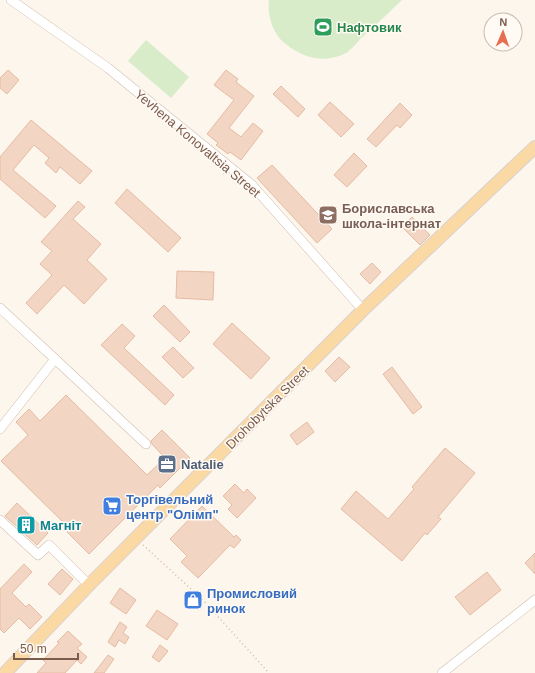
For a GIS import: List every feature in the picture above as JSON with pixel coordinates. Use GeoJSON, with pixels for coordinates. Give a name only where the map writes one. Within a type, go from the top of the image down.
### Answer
{"type":"FeatureCollection","features":[{"type":"Feature","properties":{"kind":"main road","name":"Drohobytska Street"},"geometry":{"type":"LineString","coordinates":[[5,673],[89,585],[363,310],[535,147]]}},
{"type":"Feature","properties":{"kind":"street","name":"Yevhena Konovaltsia Street"},"geometry":{"type":"LineString","coordinates":[[11,0],[108,68],[252,185],[363,310]]}},
{"type":"Feature","properties":{"kind":"street"},"geometry":{"type":"LineString","coordinates":[[0,308],[146,444]]}},
{"type":"Feature","properties":{"kind":"street"},"geometry":{"type":"LineString","coordinates":[[0,429],[55,359]]}},
{"type":"Feature","properties":{"kind":"street"},"geometry":{"type":"LineString","coordinates":[[0,520],[38,555],[49,545],[89,585]]}},
{"type":"Feature","properties":{"kind":"street"},"geometry":{"type":"LineString","coordinates":[[442,673],[535,600]]}},
{"type":"Feature","properties":{"kind":"path"},"geometry":{"type":"LineString","coordinates":[[135,539],[203,600],[268,673]]}},
{"type":"Feature","properties":{"kind":"green space","name":"Нафтовик"},"geometry":{"type":"Polygon","coordinates":[[[269,0],[402,0],[348,52],[338,56],[322,59],[299,53],[281,40],[274,30],[270,18],[269,0]]]}},
{"type":"Feature","properties":{"kind":"green space"},"geometry":{"type":"Polygon","coordinates":[[[146,40],[189,77],[171,98],[128,61],[146,40]]]}},
{"type":"Feature","properties":{"kind":"building"},"geometry":{"type":"Polygon","coordinates":[[[8,70],[19,80],[7,94],[0,88],[0,78],[8,70]]]}},
{"type":"Feature","properties":{"kind":"building"},"geometry":{"type":"Polygon","coordinates":[[[226,70],[238,79],[236,82],[254,96],[229,128],[241,137],[253,123],[263,131],[241,160],[230,152],[228,154],[216,145],[218,143],[207,134],[234,100],[214,85],[226,70]]]}},
{"type":"Feature","properties":{"kind":"building"},"geometry":{"type":"Polygon","coordinates":[[[281,86],[305,109],[298,117],[273,94],[281,86]]]}},
{"type":"Feature","properties":{"kind":"building"},"geometry":{"type":"Polygon","coordinates":[[[330,102],[354,124],[341,137],[318,115],[330,102]]]}},
{"type":"Feature","properties":{"kind":"building"},"geometry":{"type":"Polygon","coordinates":[[[400,103],[412,115],[400,128],[397,125],[376,147],[367,139],[400,103]]]}},
{"type":"Feature","properties":{"kind":"building"},"geometry":{"type":"Polygon","coordinates":[[[31,120],[92,171],[80,184],[60,167],[56,173],[45,163],[49,158],[34,145],[13,170],[56,206],[45,218],[0,179],[0,157],[31,120]]]}},
{"type":"Feature","properties":{"kind":"building"},"geometry":{"type":"Polygon","coordinates":[[[354,153],[367,166],[347,187],[334,175],[354,153]]]}},
{"type":"Feature","properties":{"kind":"building"},"geometry":{"type":"Polygon","coordinates":[[[272,165],[332,229],[317,243],[257,178],[272,165]]]}},
{"type":"Feature","properties":{"kind":"building"},"geometry":{"type":"Polygon","coordinates":[[[127,189],[181,238],[168,252],[115,203],[127,189]]]}},
{"type":"Feature","properties":{"kind":"building"},"geometry":{"type":"Polygon","coordinates":[[[78,201],[85,207],[73,219],[101,244],[87,260],[107,279],[84,304],[64,285],[37,314],[26,303],[52,275],[40,264],[52,251],[41,242],[78,201]]]}},
{"type":"Feature","properties":{"kind":"building"},"geometry":{"type":"Polygon","coordinates":[[[412,217],[430,235],[420,245],[402,227],[412,217]]]}},
{"type":"Feature","properties":{"kind":"building"},"geometry":{"type":"Polygon","coordinates":[[[372,263],[381,272],[370,284],[360,274],[372,263]]]}},
{"type":"Feature","properties":{"kind":"building"},"geometry":{"type":"Polygon","coordinates":[[[177,271],[214,272],[213,300],[176,298],[177,271]]]}},
{"type":"Feature","properties":{"kind":"building"},"geometry":{"type":"Polygon","coordinates":[[[164,305],[190,332],[180,342],[153,316],[164,305]]]}},
{"type":"Feature","properties":{"kind":"building"},"geometry":{"type":"Polygon","coordinates":[[[232,323],[270,358],[251,379],[213,344],[232,323]]]}},
{"type":"Feature","properties":{"kind":"building"},"geometry":{"type":"Polygon","coordinates":[[[122,324],[135,336],[124,348],[174,395],[165,405],[101,345],[122,324]]]}},
{"type":"Feature","properties":{"kind":"building"},"geometry":{"type":"Polygon","coordinates":[[[173,347],[194,368],[183,378],[162,357],[173,347]]]}},
{"type":"Feature","properties":{"kind":"building"},"geometry":{"type":"Polygon","coordinates":[[[339,357],[350,367],[335,382],[325,371],[339,357]]]}},
{"type":"Feature","properties":{"kind":"building"},"geometry":{"type":"Polygon","coordinates":[[[392,367],[422,407],[413,414],[383,374],[392,367]]]}},
{"type":"Feature","properties":{"kind":"building"},"geometry":{"type":"Polygon","coordinates":[[[66,395],[147,475],[165,458],[151,441],[162,430],[190,458],[160,488],[158,485],[89,554],[67,532],[70,529],[1,461],[28,435],[16,422],[29,409],[40,421],[66,395]]]}},
{"type":"Feature","properties":{"kind":"building"},"geometry":{"type":"Polygon","coordinates":[[[307,422],[314,432],[297,445],[290,435],[307,422]]]}},
{"type":"Feature","properties":{"kind":"building"},"geometry":{"type":"Polygon","coordinates":[[[445,448],[475,473],[438,517],[441,519],[427,535],[425,533],[402,561],[341,509],[356,491],[388,519],[414,489],[412,487],[445,448]]]}},
{"type":"Feature","properties":{"kind":"building"},"geometry":{"type":"Polygon","coordinates":[[[235,484],[244,493],[247,489],[256,498],[237,518],[228,509],[232,505],[223,496],[235,484]]]}},
{"type":"Feature","properties":{"kind":"building","name":"Магніт"},"geometry":{"type":"Polygon","coordinates":[[[17,503],[48,533],[37,545],[5,516],[17,503]]]}},
{"type":"Feature","properties":{"kind":"building"},"geometry":{"type":"Polygon","coordinates":[[[202,506],[234,537],[236,535],[241,540],[234,548],[230,545],[198,578],[181,562],[187,556],[170,539],[202,506]]]}},
{"type":"Feature","properties":{"kind":"building"},"geometry":{"type":"Polygon","coordinates":[[[535,553],[535,574],[525,563],[535,553]]]}},
{"type":"Feature","properties":{"kind":"building"},"geometry":{"type":"Polygon","coordinates":[[[24,564],[32,572],[12,593],[26,607],[29,604],[42,617],[30,629],[19,618],[4,633],[0,629],[0,589],[24,564]]]}},
{"type":"Feature","properties":{"kind":"building"},"geometry":{"type":"Polygon","coordinates":[[[62,569],[73,579],[60,595],[48,584],[62,569]]]}},
{"type":"Feature","properties":{"kind":"building"},"geometry":{"type":"Polygon","coordinates":[[[487,572],[501,590],[470,615],[455,597],[487,572]]]}},
{"type":"Feature","properties":{"kind":"building"},"geometry":{"type":"Polygon","coordinates":[[[120,588],[136,600],[126,614],[110,603],[120,588]]]}},
{"type":"Feature","properties":{"kind":"building"},"geometry":{"type":"Polygon","coordinates":[[[157,610],[178,624],[167,640],[146,626],[157,610]]]}},
{"type":"Feature","properties":{"kind":"building"},"geometry":{"type":"Polygon","coordinates":[[[120,622],[127,627],[123,633],[129,637],[125,644],[119,640],[115,647],[108,642],[120,622]]]}},
{"type":"Feature","properties":{"kind":"building"},"geometry":{"type":"Polygon","coordinates":[[[68,631],[82,644],[77,648],[87,657],[81,664],[77,660],[65,673],[37,673],[46,663],[43,660],[68,631]]]}},
{"type":"Feature","properties":{"kind":"building"},"geometry":{"type":"Polygon","coordinates":[[[160,645],[168,651],[159,662],[152,657],[160,645]]]}},
{"type":"Feature","properties":{"kind":"building"},"geometry":{"type":"Polygon","coordinates":[[[108,655],[114,659],[104,673],[94,673],[108,655]]]}},
{"type":"Feature","properties":{"kind":"place","name":"Нафтовик"},"geometry":{"type":"Point","coordinates":[323,27]}},
{"type":"Feature","properties":{"kind":"place","name":"Бориславська школа-інтернат"},"geometry":{"type":"Point","coordinates":[328,215]}},
{"type":"Feature","properties":{"kind":"place","name":"Natalie"},"geometry":{"type":"Point","coordinates":[167,464]}},
{"type":"Feature","properties":{"kind":"place","name":"Торгівельний центр \"Олімп\""},"geometry":{"type":"Point","coordinates":[112,506]}},
{"type":"Feature","properties":{"kind":"place","name":"Магніт"},"geometry":{"type":"Point","coordinates":[26,525]}},
{"type":"Feature","properties":{"kind":"place","name":"Промисловий ринок"},"geometry":{"type":"Point","coordinates":[193,600]}}]}
